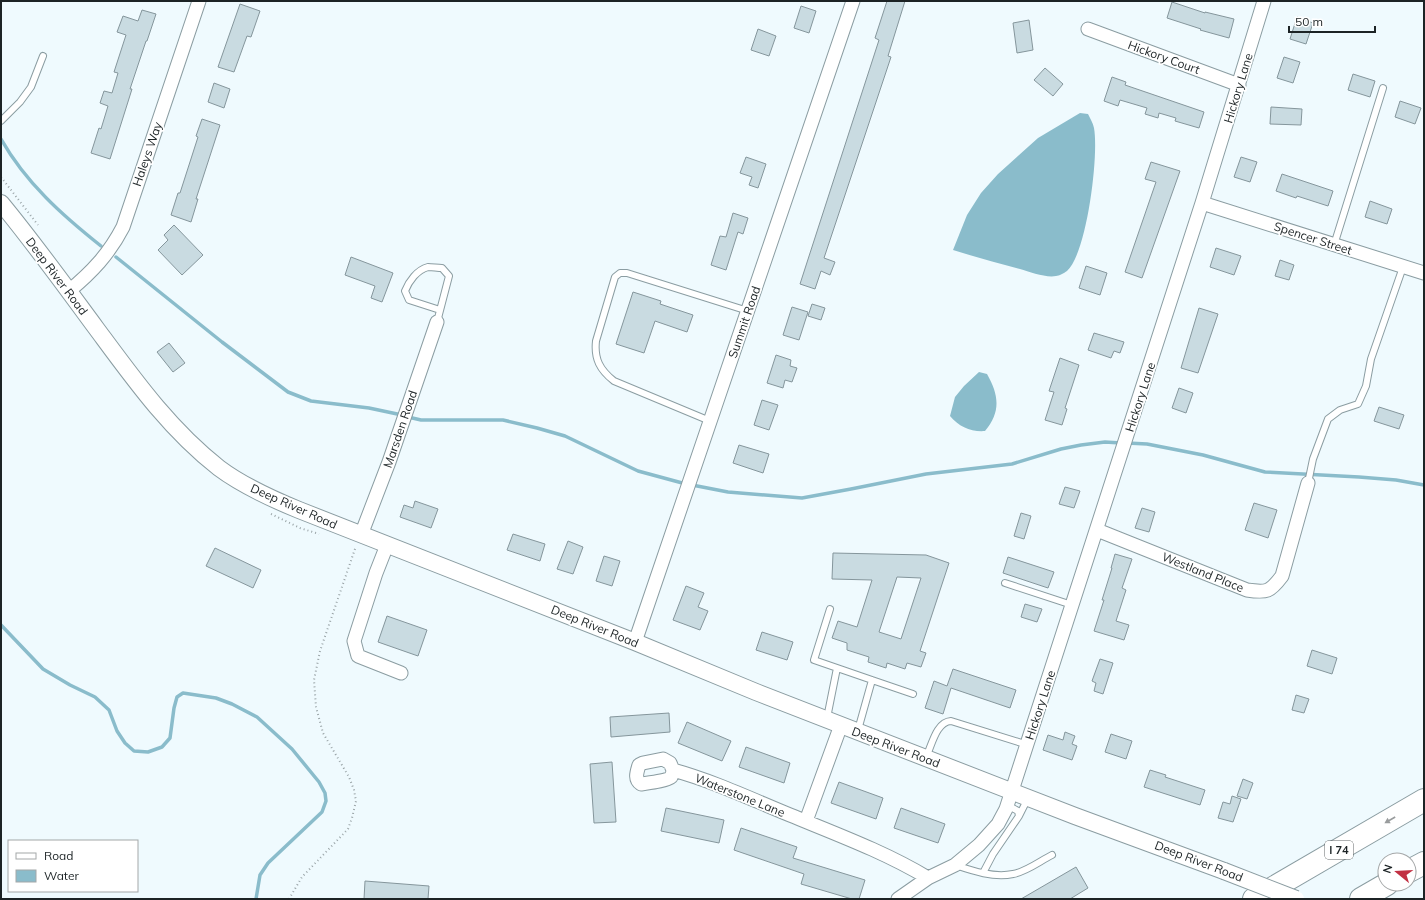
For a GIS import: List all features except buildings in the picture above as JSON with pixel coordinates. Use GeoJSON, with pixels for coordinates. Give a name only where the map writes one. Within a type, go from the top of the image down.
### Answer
{"type":"FeatureCollection","features":[{"type":"Feature","properties":{"kind":"highway","name":"I 74"},"geometry":{"type":"LineString","coordinates":[[1254,899],[1424,800]]}},
{"type":"Feature","properties":{"kind":"highway"},"geometry":{"type":"LineString","coordinates":[[1361,899],[1377,890]]}},
{"type":"Feature","properties":{"kind":"street","name":"Haleys Way"},"geometry":{"type":"LineString","coordinates":[[69,291],[88,275],[104,257],[114,244],[123,227],[199,1]]}},
{"type":"Feature","properties":{"kind":"street","name":"Summit Road"},"geometry":{"type":"LineString","coordinates":[[635,642],[853,1]]}},
{"type":"Feature","properties":{"kind":"street","name":"Hickory Lane"},"geometry":{"type":"LineString","coordinates":[[898,899],[928,878],[955,865],[989,836],[998,824],[1010,799],[1202,203],[1264,1]]}},
{"type":"Feature","properties":{"kind":"street","name":"Hickory Court"},"geometry":{"type":"LineString","coordinates":[[1088,29],[1239,85]]}},
{"type":"Feature","properties":{"kind":"street","name":"Deep River Road"},"geometry":{"type":"LineString","coordinates":[[1,203],[69,291],[129,374],[155,405],[204,455],[221,469],[264,495],[359,540],[387,545],[635,642],[834,723],[926,758],[1010,799],[1028,798],[1296,899]]}},
{"type":"Feature","properties":{"kind":"street","name":"Spencer Street"},"geometry":{"type":"LineString","coordinates":[[1202,203],[1424,273]]}},
{"type":"Feature","properties":{"kind":"street","name":"Marsden Road"},"geometry":{"type":"LineString","coordinates":[[359,540],[389,462],[439,316]]}},
{"type":"Feature","properties":{"kind":"street","name":"Westland Place"},"geometry":{"type":"LineString","coordinates":[[1097,530],[1247,590],[1261,592],[1273,588],[1282,576],[1308,483]]}},
{"type":"Feature","properties":{"kind":"street"},"geometry":{"type":"LineString","coordinates":[[387,545],[376,573],[354,641],[358,656],[401,673]]}},
{"type":"Feature","properties":{"kind":"street"},"geometry":{"type":"LineString","coordinates":[[806,821],[834,723]]}},
{"type":"Feature","properties":{"kind":"street","name":"Waterstone Lane"},"geometry":{"type":"LineString","coordinates":[[673,770],[698,777],[806,821],[905,864],[928,878]]}},
{"type":"Feature","properties":{"kind":"lane"},"geometry":{"type":"LineString","coordinates":[[1,121],[20,102],[31,87],[43,56]]}},
{"type":"Feature","properties":{"kind":"lane"},"geometry":{"type":"LineString","coordinates":[[1334,244],[1383,88]]}},
{"type":"Feature","properties":{"kind":"lane"},"geometry":{"type":"LineString","coordinates":[[429,267],[442,268],[449,276],[439,316],[409,300],[405,291],[409,282],[419,272],[429,267]]}},
{"type":"Feature","properties":{"kind":"lane"},"geometry":{"type":"LineString","coordinates":[[1308,483],[1313,459],[1328,419],[1340,410],[1358,404],[1366,386],[1371,358],[1403,267]]}},
{"type":"Feature","properties":{"kind":"lane"},"geometry":{"type":"LineString","coordinates":[[710,420],[614,381],[600,367],[596,360],[596,341],[615,277],[620,273],[627,273],[748,311]]}},
{"type":"Feature","properties":{"kind":"lane"},"geometry":{"type":"LineString","coordinates":[[1005,584],[1073,605]]}},
{"type":"Feature","properties":{"kind":"lane"},"geometry":{"type":"LineString","coordinates":[[830,609],[814,660],[913,694]]}},
{"type":"Feature","properties":{"kind":"lane"},"geometry":{"type":"LineString","coordinates":[[834,723],[837,668]]}},
{"type":"Feature","properties":{"kind":"lane"},"geometry":{"type":"LineString","coordinates":[[857,732],[872,680]]}},
{"type":"Feature","properties":{"kind":"lane"},"geometry":{"type":"LineString","coordinates":[[926,758],[938,729],[947,721],[1028,745]]}},
{"type":"Feature","properties":{"kind":"lane"},"geometry":{"type":"LineString","coordinates":[[983,873],[993,854],[1019,816],[1028,798]]}},
{"type":"Feature","properties":{"kind":"lane"},"geometry":{"type":"LineString","coordinates":[[1010,799],[1018,811],[1019,816]]}},
{"type":"Feature","properties":{"kind":"lane"},"geometry":{"type":"LineString","coordinates":[[955,865],[983,873],[1002,876],[1014,874],[1052,855]]}},
{"type":"Feature","properties":{"kind":"path"},"geometry":{"type":"LineString","coordinates":[[289,899],[302,877],[348,829],[356,801],[349,777],[323,734],[316,706],[314,680],[320,651],[359,540]]}},
{"type":"Feature","properties":{"kind":"water"},"geometry":{"type":"Polygon","coordinates":[[[1080,113],[1088,114],[1094,126],[1095,159],[1086,225],[1074,261],[1067,271],[1057,276],[1043,275],[953,250],[967,215],[981,193],[998,174],[1038,138],[1080,113]]]}},
{"type":"Feature","properties":{"kind":"water"},"geometry":{"type":"Polygon","coordinates":[[[979,372],[987,374],[996,396],[996,410],[994,417],[985,431],[970,430],[961,426],[950,416],[955,397],[979,372]]]}},
{"type":"Feature","properties":{"kind":"waterway"},"geometry":{"type":"LineString","coordinates":[[1,139],[33,184],[72,222],[101,246]]}},
{"type":"Feature","properties":{"kind":"waterway"},"geometry":{"type":"LineString","coordinates":[[116,257],[222,342],[288,392],[311,401],[369,408],[402,415]]}},
{"type":"Feature","properties":{"kind":"waterway"},"geometry":{"type":"LineString","coordinates":[[408,417],[421,420],[503,420],[537,428],[565,436],[638,471],[686,484]]}},
{"type":"Feature","properties":{"kind":"waterway"},"geometry":{"type":"LineString","coordinates":[[692,485],[728,492],[802,498],[926,474],[1012,464],[1061,449],[1081,445],[1105,442],[1121,443]]}},
{"type":"Feature","properties":{"kind":"waterway"},"geometry":{"type":"LineString","coordinates":[[1127,443],[1147,444],[1203,455],[1265,472],[1396,480],[1424,485]]}},
{"type":"Feature","properties":{"kind":"waterway"},"geometry":{"type":"LineString","coordinates":[[1,625],[43,669],[70,685],[95,697],[109,710],[117,731],[125,743],[134,751],[148,752],[162,747],[170,738],[177,697],[183,693],[216,698],[232,704],[257,717],[292,749],[319,782],[325,793],[326,801],[322,812],[268,863],[260,875],[256,899]]}}]}
